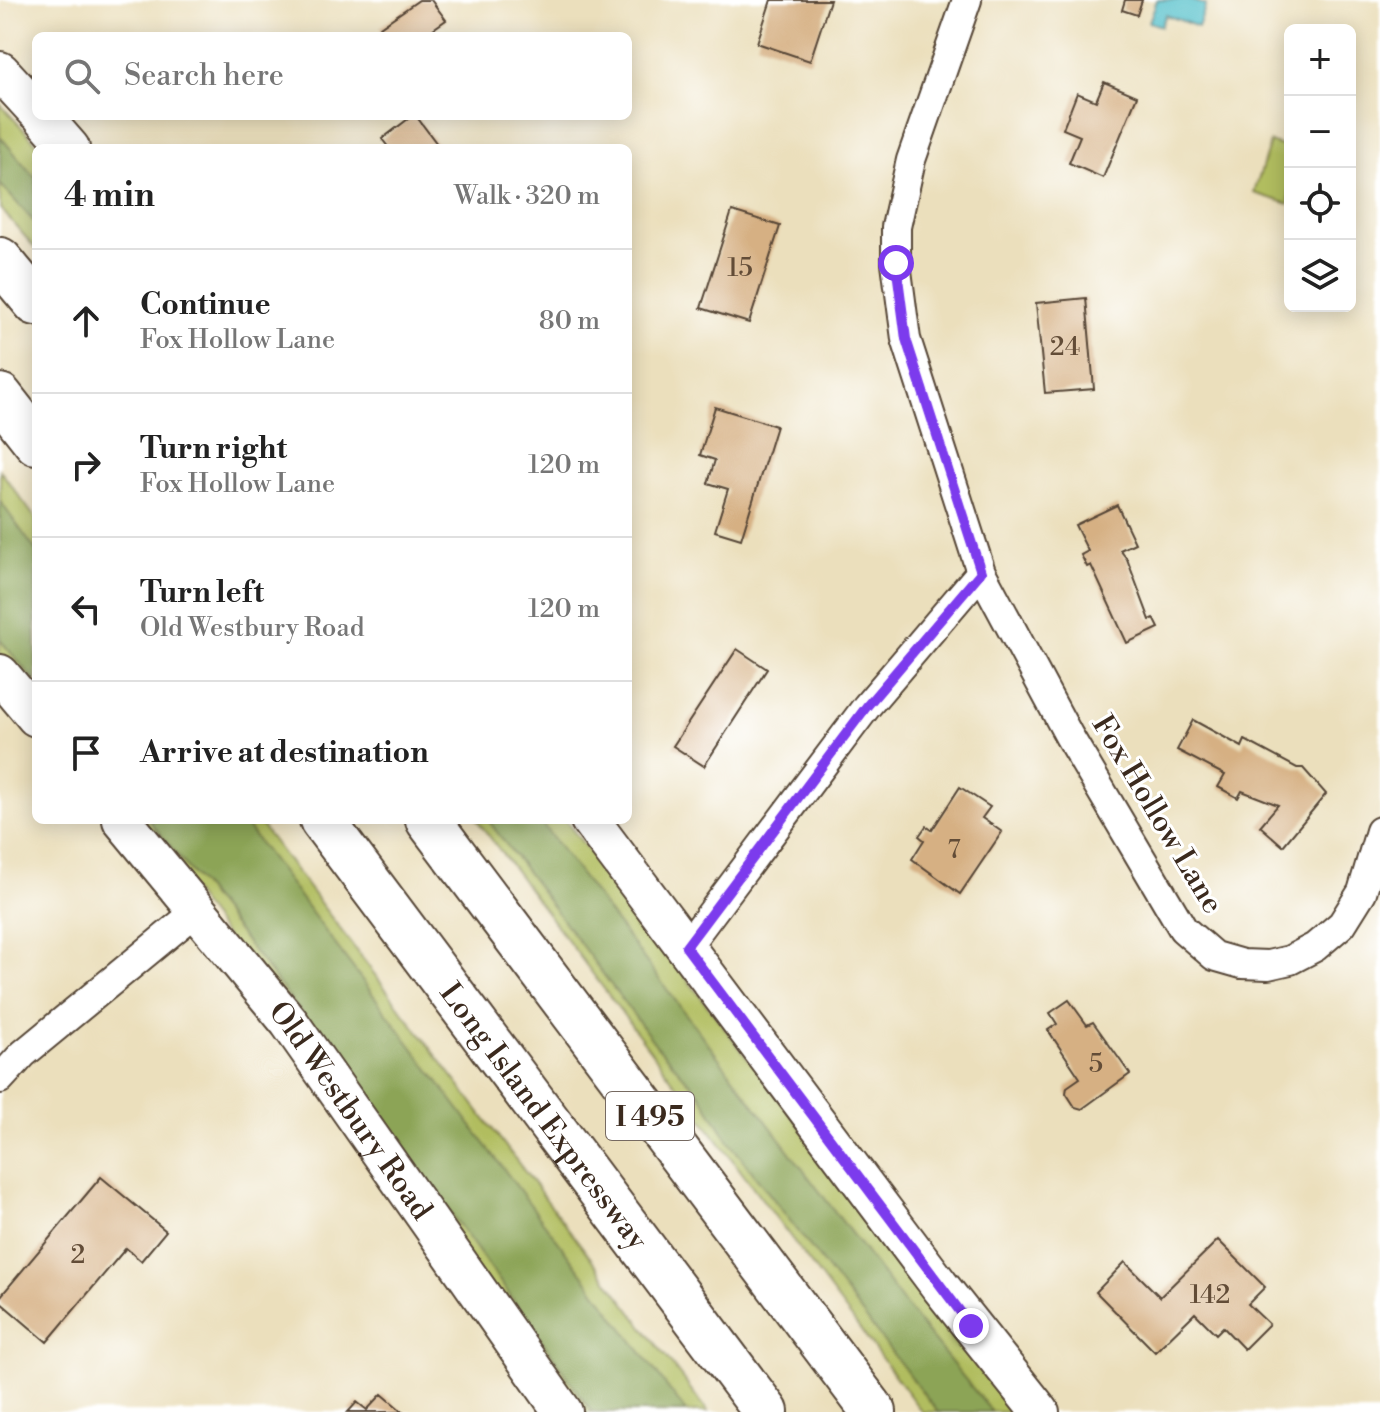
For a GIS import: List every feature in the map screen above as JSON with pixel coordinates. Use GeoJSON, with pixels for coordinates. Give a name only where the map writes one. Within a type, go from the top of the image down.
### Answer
{"type":"FeatureCollection","features":[{"type":"Feature","properties":{"kind":"highway"},"geometry":{"type":"LineString","coordinates":[[0,260],[32,298]]}},
{"type":"Feature","properties":{"kind":"highway"},"geometry":{"type":"LineString","coordinates":[[0,396],[32,437]]}},
{"type":"Feature","properties":{"kind":"highway","name":"Long Island Expressway"},"geometry":{"type":"LineString","coordinates":[[325,824],[766,1412]]}},
{"type":"Feature","properties":{"kind":"highway","name":"I 495"},"geometry":{"type":"LineString","coordinates":[[431,824],[874,1412]]}},
{"type":"Feature","properties":{"kind":"main road"},"geometry":{"type":"LineString","coordinates":[[0,71],[32,106]]}},
{"type":"Feature","properties":{"kind":"main road"},"geometry":{"type":"LineString","coordinates":[[46,120],[66,144]]}},
{"type":"Feature","properties":{"kind":"main road"},"geometry":{"type":"LineString","coordinates":[[0,674],[32,712]]}},
{"type":"Feature","properties":{"kind":"main road","name":"Old Westbury Road"},"geometry":{"type":"LineString","coordinates":[[125,824],[198,910],[335,1085],[563,1412]]}},
{"type":"Feature","properties":{"kind":"main road"},"geometry":{"type":"LineString","coordinates":[[593,824],[939,1285],[1040,1412]]}},
{"type":"Feature","properties":{"kind":"street","name":"Fox Hollow Lane"},"geometry":{"type":"LineString","coordinates":[[967,0],[911,160],[896,227],[896,263],[906,339],[981,572],[1069,736],[1183,929],[1214,956],[1242,964],[1268,965],[1290,960],[1315,947],[1342,924],[1362,892],[1380,831]]}},
{"type":"Feature","properties":{"kind":"street"},"geometry":{"type":"LineString","coordinates":[[686,947],[867,706],[981,572]]}},
{"type":"Feature","properties":{"kind":"street"},"geometry":{"type":"LineString","coordinates":[[0,1079],[23,1054],[198,910]]}},
{"type":"Feature","properties":{"kind":"green space"},"geometry":{"type":"Polygon","coordinates":[[[0,104],[37,144],[32,144],[32,244],[0,208],[0,104]]]}},
{"type":"Feature","properties":{"kind":"green space"},"geometry":{"type":"Polygon","coordinates":[[[0,136],[32,174],[32,220],[0,184],[0,136]]]}},
{"type":"Feature","properties":{"kind":"green space"},"geometry":{"type":"Polygon","coordinates":[[[1270,142],[1284,147],[1284,202],[1254,193],[1270,142]]]}},
{"type":"Feature","properties":{"kind":"green space"},"geometry":{"type":"Polygon","coordinates":[[[0,470],[32,514],[32,692],[0,654],[0,470]]]}},
{"type":"Feature","properties":{"kind":"green space"},"geometry":{"type":"Polygon","coordinates":[[[0,501],[32,545],[32,677],[0,640],[0,501]]]}},
{"type":"Feature","properties":{"kind":"green space"},"geometry":{"type":"Polygon","coordinates":[[[142,824],[260,824],[708,1412],[580,1412],[142,824]]]}},
{"type":"Feature","properties":{"kind":"green space"},"geometry":{"type":"Polygon","coordinates":[[[152,824],[245,824],[686,1412],[592,1412],[376,1112],[152,824]]]}},
{"type":"Feature","properties":{"kind":"green space"},"geometry":{"type":"Polygon","coordinates":[[[480,824],[568,824],[1019,1412],[922,1412],[480,824]]]}},
{"type":"Feature","properties":{"kind":"green space"},"geometry":{"type":"Polygon","coordinates":[[[491,824],[542,824],[919,1323],[992,1412],[938,1412],[730,1143],[700,1094],[656,1045],[491,824]]]}},
{"type":"Feature","properties":{"kind":"water"},"geometry":{"type":"Polygon","coordinates":[[[1157,0],[1191,0],[1206,5],[1198,27],[1166,15],[1161,26],[1149,22],[1157,0]]]}},
{"type":"Feature","properties":{"kind":"building"},"geometry":{"type":"Polygon","coordinates":[[[419,0],[431,0],[446,20],[429,32],[384,32],[380,27],[419,0]]]}},
{"type":"Feature","properties":{"kind":"building"},"geometry":{"type":"Polygon","coordinates":[[[771,0],[830,0],[810,61],[757,43],[771,0]]]}},
{"type":"Feature","properties":{"kind":"building"},"geometry":{"type":"Polygon","coordinates":[[[1125,0],[1142,0],[1137,15],[1122,10],[1125,0]]]}},
{"type":"Feature","properties":{"kind":"building"},"geometry":{"type":"Polygon","coordinates":[[[1104,82],[1137,96],[1103,178],[1069,163],[1080,136],[1063,129],[1077,93],[1096,101],[1104,82]]]}},
{"type":"Feature","properties":{"kind":"building"},"geometry":{"type":"Polygon","coordinates":[[[407,120],[419,120],[437,144],[386,144],[382,139],[407,120]]]}},
{"type":"Feature","properties":{"kind":"building"},"geometry":{"type":"Polygon","coordinates":[[[732,211],[780,226],[749,323],[701,308],[732,211]]]}},
{"type":"Feature","properties":{"kind":"building"},"geometry":{"type":"Polygon","coordinates":[[[1086,298],[1094,389],[1045,393],[1036,303],[1086,298]]]}},
{"type":"Feature","properties":{"kind":"building"},"geometry":{"type":"Polygon","coordinates":[[[715,407],[776,426],[741,539],[715,531],[728,489],[708,483],[715,460],[700,455],[715,407]]]}},
{"type":"Feature","properties":{"kind":"building"},"geometry":{"type":"Polygon","coordinates":[[[1117,505],[1135,543],[1120,550],[1127,559],[1150,620],[1154,618],[1159,628],[1127,643],[1091,565],[1087,567],[1081,555],[1088,551],[1075,525],[1117,505]]]}},
{"type":"Feature","properties":{"kind":"building"},"geometry":{"type":"Polygon","coordinates":[[[737,649],[767,669],[704,766],[673,746],[737,649]]]}},
{"type":"Feature","properties":{"kind":"building"},"geometry":{"type":"Polygon","coordinates":[[[1193,720],[1242,747],[1245,740],[1297,768],[1303,768],[1326,794],[1283,846],[1260,826],[1278,805],[1242,791],[1238,798],[1218,787],[1225,775],[1177,750],[1193,720]]]}},
{"type":"Feature","properties":{"kind":"building"},"geometry":{"type":"Polygon","coordinates":[[[960,787],[990,807],[982,818],[1002,832],[960,894],[912,859],[924,840],[919,836],[926,826],[932,830],[960,787]]]}},
{"type":"Feature","properties":{"kind":"building"},"geometry":{"type":"Polygon","coordinates":[[[1069,1000],[1087,1025],[1093,1022],[1130,1074],[1082,1109],[1075,1107],[1066,1093],[1067,1087],[1080,1078],[1048,1030],[1057,1024],[1050,1013],[1069,1000]]]}},
{"type":"Feature","properties":{"kind":"building"},"geometry":{"type":"Polygon","coordinates":[[[101,1177],[166,1231],[141,1261],[126,1248],[47,1342],[0,1302],[0,1297],[101,1177]]]}},
{"type":"Feature","properties":{"kind":"building"},"geometry":{"type":"Polygon","coordinates":[[[1218,1240],[1265,1287],[1248,1304],[1269,1324],[1244,1349],[1223,1327],[1216,1334],[1195,1313],[1155,1352],[1096,1292],[1125,1262],[1160,1297],[1218,1240]]]}},
{"type":"Feature","properties":{"kind":"building"},"geometry":{"type":"Polygon","coordinates":[[[382,1394],[403,1412],[348,1412],[357,1402],[367,1410],[382,1394]]]}},
{"type":"Feature","properties":{"kind":"route"},"geometry":{"type":"LineString","coordinates":[[896,263],[906,339],[981,572],[867,706],[686,947],[971,1326]]}}]}
